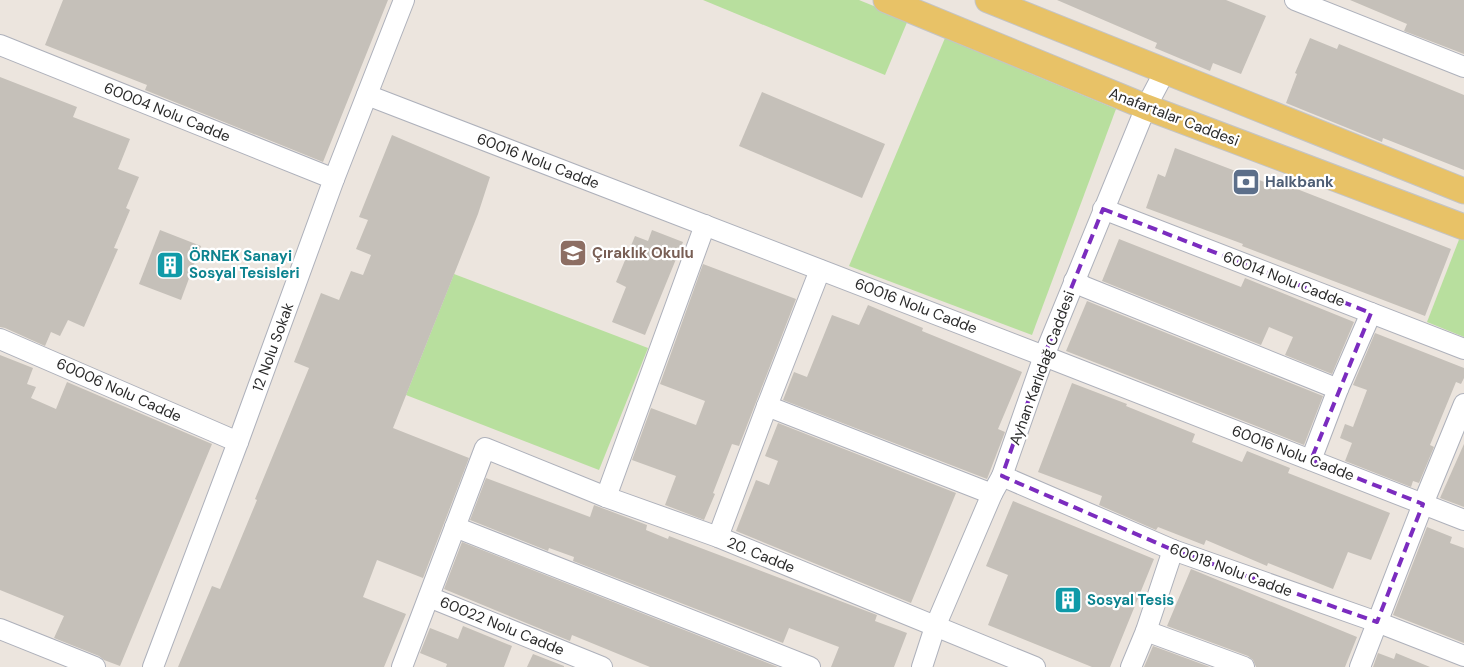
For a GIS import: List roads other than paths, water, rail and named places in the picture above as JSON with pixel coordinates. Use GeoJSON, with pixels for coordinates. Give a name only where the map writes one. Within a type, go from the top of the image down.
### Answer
{"type":"FeatureCollection","features":[{"type":"Feature","properties":{"kind":"main road","name":"Anafartalar Caddesi"},"geometry":{"type":"LineString","coordinates":[[886,0],[1146,107],[1464,227]]}},
{"type":"Feature","properties":{"kind":"main road"},"geometry":{"type":"LineString","coordinates":[[1004,3],[1165,71],[1464,191]]}},
{"type":"Feature","properties":{"kind":"street","name":"12 Nolu Sokak"},"geometry":{"type":"LineString","coordinates":[[153,667],[334,179],[404,0]]}},
{"type":"Feature","properties":{"kind":"street"},"geometry":{"type":"LineString","coordinates":[[1295,0],[1464,68]]}},
{"type":"Feature","properties":{"kind":"street","name":"60004 Nolu Cadde"},"geometry":{"type":"LineString","coordinates":[[0,45],[334,179]]}},
{"type":"Feature","properties":{"kind":"street","name":"Ayhan Karlıdağ Caddesi"},"geometry":{"type":"LineString","coordinates":[[922,667],[935,627],[992,494],[1002,476],[1044,356],[1103,209],[1146,107],[1165,71]]}},
{"type":"Feature","properties":{"kind":"street","name":"60016 Nolu Cadde"},"geometry":{"type":"LineString","coordinates":[[367,95],[1464,520]]}},
{"type":"Feature","properties":{"kind":"street","name":"60014 Nolu Cadde"},"geometry":{"type":"LineString","coordinates":[[1103,209],[1464,349]]}},
{"type":"Feature","properties":{"kind":"street"},"geometry":{"type":"LineString","coordinates":[[606,496],[705,225]]}},
{"type":"Feature","properties":{"kind":"street"},"geometry":{"type":"LineString","coordinates":[[718,538],[820,270]]}},
{"type":"Feature","properties":{"kind":"street"},"geometry":{"type":"LineString","coordinates":[[1074,281],[1338,390]]}},
{"type":"Feature","properties":{"kind":"street"},"geometry":{"type":"LineString","coordinates":[[1311,460],[1371,313]]}},
{"type":"Feature","properties":{"kind":"street","name":"60006 Nolu Cadde"},"geometry":{"type":"LineString","coordinates":[[0,338],[238,442]]}},
{"type":"Feature","properties":{"kind":"street"},"geometry":{"type":"LineString","coordinates":[[1360,667],[1423,504],[1457,440],[1464,404]]}},
{"type":"Feature","properties":{"kind":"street"},"geometry":{"type":"LineString","coordinates":[[767,406],[992,494]]}},
{"type":"Feature","properties":{"kind":"street","name":"20. Cadde"},"geometry":{"type":"LineString","coordinates":[[455,527],[485,448],[718,538],[1035,667]]}},
{"type":"Feature","properties":{"kind":"street","name":"60018 Nolu Cadde"},"geometry":{"type":"LineString","coordinates":[[1002,476],[1173,550],[1377,622],[1464,656]]}},
{"type":"Feature","properties":{"kind":"street"},"geometry":{"type":"LineString","coordinates":[[402,667],[455,527],[810,667]]}},
{"type":"Feature","properties":{"kind":"street"},"geometry":{"type":"LineString","coordinates":[[1131,667],[1146,631],[1173,550]]}},
{"type":"Feature","properties":{"kind":"street","name":"60022 Nolu Cadde"},"geometry":{"type":"LineString","coordinates":[[429,597],[602,667]]}},
{"type":"Feature","properties":{"kind":"street"},"geometry":{"type":"LineString","coordinates":[[0,629],[94,667]]}},
{"type":"Feature","properties":{"kind":"street"},"geometry":{"type":"LineString","coordinates":[[1146,631],[1244,667]]}},
{"type":"Feature","properties":{"kind":"place","name":"Halkbank"},"geometry":{"type":"Point","coordinates":[1246,182]}},
{"type":"Feature","properties":{"kind":"place","name":"Çıraklık Okulu"},"geometry":{"type":"Point","coordinates":[573,253]}},
{"type":"Feature","properties":{"kind":"place","name":"ÖRNEK Sanayi Sosyal Tesisleri"},"geometry":{"type":"Point","coordinates":[170,265]}},
{"type":"Feature","properties":{"kind":"place","name":"Sosyal Tesis"},"geometry":{"type":"Point","coordinates":[1068,600]}}]}
